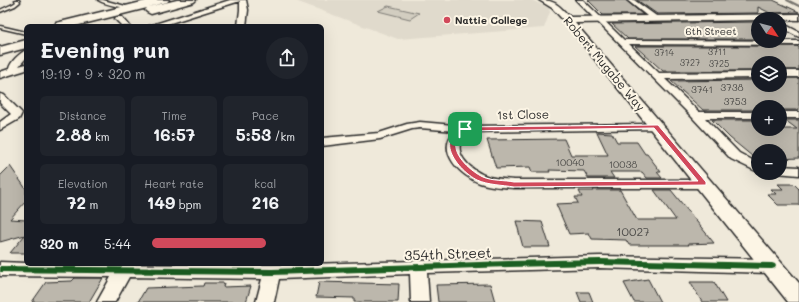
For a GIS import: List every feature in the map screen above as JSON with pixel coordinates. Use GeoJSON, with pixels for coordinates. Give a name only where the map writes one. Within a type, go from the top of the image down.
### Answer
{"type":"FeatureCollection","features":[{"type":"Feature","properties":{"kind":"highway"},"geometry":{"type":"LineString","coordinates":[[68,24],[163,0]]}},
{"type":"Feature","properties":{"kind":"highway"},"geometry":{"type":"LineString","coordinates":[[106,24],[122,22],[190,0]]}},
{"type":"Feature","properties":{"kind":"highway"},"geometry":{"type":"LineString","coordinates":[[0,42],[24,35]]}},
{"type":"Feature","properties":{"kind":"highway"},"geometry":{"type":"LineString","coordinates":[[0,51],[24,45]]}},
{"type":"Feature","properties":{"kind":"street"},"geometry":{"type":"LineString","coordinates":[[159,24],[237,0]]}},
{"type":"Feature","properties":{"kind":"street"},"geometry":{"type":"LineString","coordinates":[[242,24],[244,10],[243,0]]}},
{"type":"Feature","properties":{"kind":"street","name":"Robert Mugabe Way"},"geometry":{"type":"LineString","coordinates":[[543,0],[555,6],[568,20],[799,298]]}},
{"type":"Feature","properties":{"kind":"street"},"geometry":{"type":"LineString","coordinates":[[578,0],[623,42],[735,156],[751,164]]}},
{"type":"Feature","properties":{"kind":"street"},"geometry":{"type":"LineString","coordinates":[[630,0],[655,18]]}},
{"type":"Feature","properties":{"kind":"street"},"geometry":{"type":"LineString","coordinates":[[787,17],[799,17]]}},
{"type":"Feature","properties":{"kind":"street"},"geometry":{"type":"LineString","coordinates":[[568,20],[751,18]]}},
{"type":"Feature","properties":{"kind":"street"},"geometry":{"type":"LineString","coordinates":[[787,28],[799,35]]}},
{"type":"Feature","properties":{"kind":"street","name":"6th Street"},"geometry":{"type":"LineString","coordinates":[[623,42],[799,42]]}},
{"type":"Feature","properties":{"kind":"street"},"geometry":{"type":"LineString","coordinates":[[14,71],[14,66],[24,55]]}},
{"type":"Feature","properties":{"kind":"street"},"geometry":{"type":"LineString","coordinates":[[0,76],[24,68]]}},
{"type":"Feature","properties":{"kind":"street"},"geometry":{"type":"LineString","coordinates":[[787,74],[799,74]]}},
{"type":"Feature","properties":{"kind":"street"},"geometry":{"type":"LineString","coordinates":[[657,76],[751,75]]}},
{"type":"Feature","properties":{"kind":"street"},"geometry":{"type":"LineString","coordinates":[[0,97],[17,112],[15,117],[0,127]]}},
{"type":"Feature","properties":{"kind":"street"},"geometry":{"type":"LineString","coordinates":[[696,115],[751,115]]}},
{"type":"Feature","properties":{"kind":"street"},"geometry":{"type":"LineString","coordinates":[[787,115],[799,115]]}},
{"type":"Feature","properties":{"kind":"street","name":"1st Close"},"geometry":{"type":"LineString","coordinates":[[324,142],[380,136],[415,125],[465,129],[656,126]]}},
{"type":"Feature","properties":{"kind":"street"},"geometry":{"type":"LineString","coordinates":[[465,129],[455,137],[452,142],[452,150],[462,165],[472,173],[490,181],[514,184],[703,184]]}},
{"type":"Feature","properties":{"kind":"street"},"geometry":{"type":"LineString","coordinates":[[787,170],[799,171]]}},
{"type":"Feature","properties":{"kind":"street","name":"354th Street"},"geometry":{"type":"LineString","coordinates":[[0,269],[126,267],[272,272],[600,262],[772,266]]}},
{"type":"Feature","properties":{"kind":"street"},"geometry":{"type":"LineString","coordinates":[[106,302],[126,267]]}},
{"type":"Feature","properties":{"kind":"street"},"geometry":{"type":"LineString","coordinates":[[418,267],[420,302]]}},
{"type":"Feature","properties":{"kind":"street"},"geometry":{"type":"LineString","coordinates":[[265,302],[272,272]]}},
{"type":"Feature","properties":{"kind":"lane"},"geometry":{"type":"LineString","coordinates":[[0,11],[14,5],[18,2],[17,0]]}},
{"type":"Feature","properties":{"kind":"lane"},"geometry":{"type":"LineString","coordinates":[[100,0],[106,4],[121,5],[130,8]]}},
{"type":"Feature","properties":{"kind":"lane"},"geometry":{"type":"LineString","coordinates":[[0,27],[24,33]]}},
{"type":"Feature","properties":{"kind":"shaded area","name":"Nattie College"},"geometry":{"type":"Polygon","coordinates":[[[293,0],[531,0],[549,8],[550,12],[544,28],[398,39],[293,0]]]}},
{"type":"Feature","properties":{"kind":"shaded area"},"geometry":{"type":"Polygon","coordinates":[[[388,6],[419,13],[410,19],[378,11],[388,6]]]}},
{"type":"Feature","properties":{"kind":"building"},"geometry":{"type":"Polygon","coordinates":[[[588,0],[626,0],[643,15],[603,15],[588,0]]]}},
{"type":"Feature","properties":{"kind":"building"},"geometry":{"type":"Polygon","coordinates":[[[637,0],[773,0],[799,12],[768,12],[758,7],[758,12],[751,13],[657,14],[637,0]]]}},
{"type":"Feature","properties":{"kind":"building"},"geometry":{"type":"Polygon","coordinates":[[[751,22],[751,39],[628,39],[612,24],[751,22]]]}},
{"type":"Feature","properties":{"kind":"building"},"geometry":{"type":"Polygon","coordinates":[[[635,46],[751,46],[751,48],[787,48],[787,46],[797,46],[799,48],[799,70],[787,70],[787,56],[751,56],[751,71],[663,71],[635,46]]]}},
{"type":"Feature","properties":{"kind":"building"},"geometry":{"type":"Polygon","coordinates":[[[787,78],[799,78],[799,110],[787,110],[787,100],[751,100],[751,110],[703,110],[671,81],[751,80],[751,92],[787,92],[787,78]]]}},
{"type":"Feature","properties":{"kind":"building"},"geometry":{"type":"Polygon","coordinates":[[[712,120],[751,120],[751,136],[787,136],[787,129],[797,129],[787,120],[799,120],[799,158],[787,159],[787,144],[751,144],[751,155],[730,138],[712,120]]]}},
{"type":"Feature","properties":{"kind":"building"},"geometry":{"type":"Polygon","coordinates":[[[597,132],[612,133],[617,142],[637,142],[645,154],[647,154],[661,172],[657,172],[662,178],[647,178],[642,172],[610,172],[614,178],[588,178],[584,171],[549,170],[550,172],[532,172],[530,167],[496,168],[487,140],[564,139],[571,155],[608,155],[597,132]]]}},
{"type":"Feature","properties":{"kind":"building"},"geometry":{"type":"Polygon","coordinates":[[[10,166],[24,186],[24,203],[10,219],[24,220],[24,235],[0,242],[0,176],[10,166]]]}},
{"type":"Feature","properties":{"kind":"building"},"geometry":{"type":"Polygon","coordinates":[[[778,184],[794,184],[799,189],[799,205],[778,205],[767,194],[776,194],[771,189],[783,189],[778,184]]]}},
{"type":"Feature","properties":{"kind":"building"},"geometry":{"type":"Polygon","coordinates":[[[593,190],[620,190],[637,220],[676,220],[654,190],[671,190],[714,243],[688,244],[689,245],[629,245],[626,240],[592,239],[589,233],[569,234],[556,204],[578,203],[575,197],[582,197],[579,191],[594,191],[593,190]]]}},
{"type":"Feature","properties":{"kind":"building"},"geometry":{"type":"Polygon","coordinates":[[[516,221],[542,222],[550,247],[523,247],[516,221]]]}},
{"type":"Feature","properties":{"kind":"building"},"geometry":{"type":"Polygon","coordinates":[[[24,236],[24,253],[10,253],[24,236]]]}},
{"type":"Feature","properties":{"kind":"building"},"geometry":{"type":"Polygon","coordinates":[[[75,278],[103,278],[89,302],[32,302],[46,282],[72,281],[75,278]]]}},
{"type":"Feature","properties":{"kind":"building"},"geometry":{"type":"Polygon","coordinates":[[[648,279],[660,302],[634,302],[624,283],[648,279]]]}},
{"type":"Feature","properties":{"kind":"building"},"geometry":{"type":"Polygon","coordinates":[[[319,282],[399,284],[398,302],[354,302],[354,298],[316,297],[319,282]]]}},
{"type":"Feature","properties":{"kind":"building"},"geometry":{"type":"Polygon","coordinates":[[[690,282],[714,282],[726,302],[702,302],[690,282]]]}},
{"type":"Feature","properties":{"kind":"building"},"geometry":{"type":"Polygon","coordinates":[[[204,283],[224,283],[223,287],[251,286],[246,302],[138,302],[146,288],[203,286],[204,283]]]}},
{"type":"Feature","properties":{"kind":"building"},"geometry":{"type":"Polygon","coordinates":[[[490,284],[495,302],[438,302],[436,285],[490,284]]]}},
{"type":"Feature","properties":{"kind":"building"},"geometry":{"type":"Polygon","coordinates":[[[577,292],[589,292],[593,302],[581,302],[577,292]]]}},
{"type":"Feature","properties":{"kind":"waterway"},"geometry":{"type":"LineString","coordinates":[[787,0],[799,6]]}},
{"type":"Feature","properties":{"kind":"cycle path"},"geometry":{"type":"LineString","coordinates":[[0,269],[272,272],[600,262],[772,266]]}},
{"type":"Feature","properties":{"kind":"place","name":"Nattie College"},"geometry":{"type":"Point","coordinates":[447,20]}},
{"type":"Feature","properties":{"kind":"route"},"geometry":{"type":"LineString","coordinates":[[656,126],[703,184],[514,184],[490,181],[472,173],[462,165],[452,150],[452,142],[455,137],[458,133],[465,129],[656,126]]}}]}
